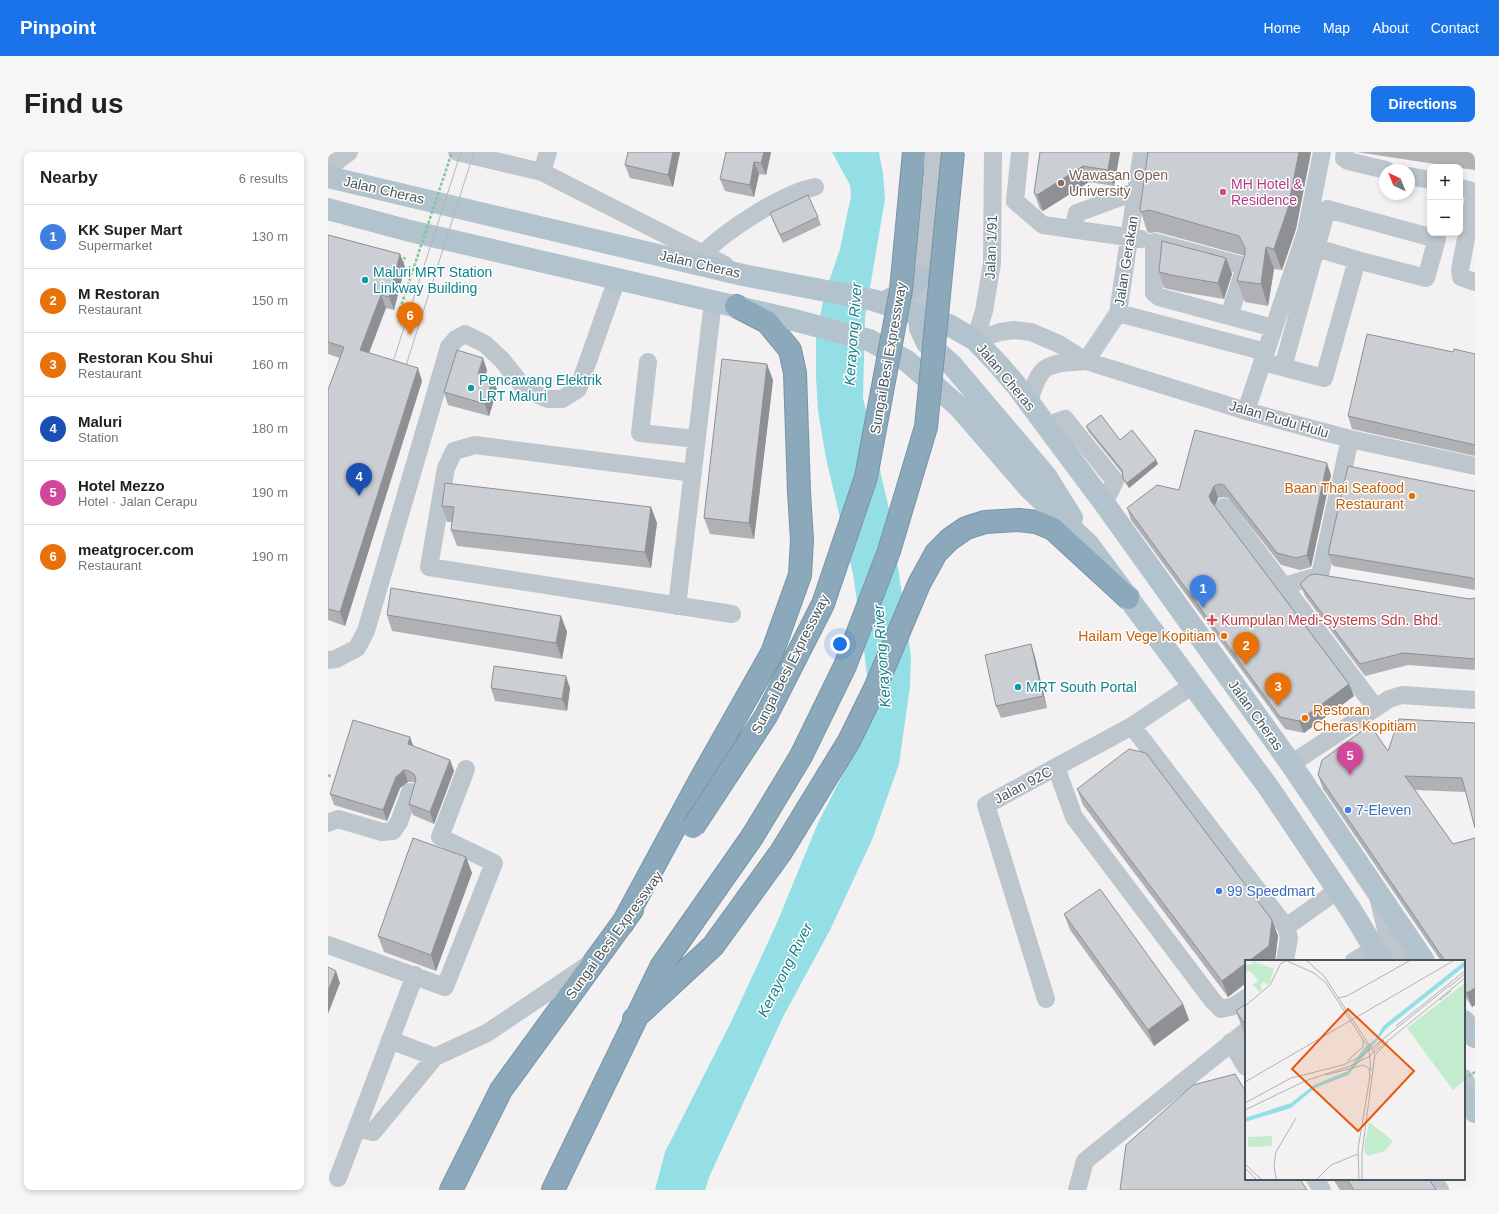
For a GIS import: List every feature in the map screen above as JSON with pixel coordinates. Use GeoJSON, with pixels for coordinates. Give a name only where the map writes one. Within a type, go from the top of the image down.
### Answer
{"type":"FeatureCollection","features":[{"type":"Feature","properties":{"kind":"highway","name":"Sungai Besi Expressway"},"geometry":{"type":"LineString","coordinates":[[451,1190],[501,1090],[693,827],[766,716],[823,604],[866,477],[901,290],[914,152]]}},
{"type":"Feature","properties":{"kind":"highway"},"geometry":{"type":"LineString","coordinates":[[553,1190],[634,1019],[661,967],[752,837],[801,756],[845,666],[889,551],[926,427],[953,152]]}},
{"type":"Feature","properties":{"kind":"highway"},"geometry":{"type":"LineString","coordinates":[[623,922],[702,775],[772,653],[800,575],[802,540],[795,373],[790,350],[767,322],[736,306]]}},
{"type":"Feature","properties":{"kind":"highway"},"geometry":{"type":"LineString","coordinates":[[634,1019],[713,946],[781,852],[849,741],[876,686],[919,584],[936,553],[966,528],[986,522],[1002,520],[1036,522],[1053,529],[1128,598]]}},
{"type":"Feature","properties":{"kind":"main road","name":"Jalan Cheras"},"geometry":{"type":"LineString","coordinates":[[328,177],[699,259],[743,275],[877,302],[950,325],[975,340],[998,364],[1029,403],[1104,503],[1291,764],[1423,960]]}},
{"type":"Feature","properties":{"kind":"main road"},"geometry":{"type":"LineString","coordinates":[[328,209],[417,232],[790,319],[869,340],[907,361],[960,407],[1029,488],[1089,544]]}},
{"type":"Feature","properties":{"kind":"main road"},"geometry":{"type":"LineString","coordinates":[[877,302],[904,292],[922,276]]}},
{"type":"Feature","properties":{"kind":"main road"},"geometry":{"type":"LineString","coordinates":[[919,315],[920,328],[927,343],[952,365],[1046,476],[1089,544],[1268,788],[1338,890],[1378,955]]}},
{"type":"Feature","properties":{"kind":"main road"},"geometry":{"type":"LineString","coordinates":[[927,377],[952,365],[975,340]]}},
{"type":"Feature","properties":{"kind":"main road"},"geometry":{"type":"LineString","coordinates":[[1465,1096],[1475,1112]]}},
{"type":"Feature","properties":{"kind":"street"},"geometry":{"type":"LineString","coordinates":[[328,168],[349,152]]}},
{"type":"Feature","properties":{"kind":"street"},"geometry":{"type":"LineString","coordinates":[[456,152],[542,172],[699,259],[739,226],[789,196],[815,187]]}},
{"type":"Feature","properties":{"kind":"street"},"geometry":{"type":"LineString","coordinates":[[542,172],[548,152]]}},
{"type":"Feature","properties":{"kind":"street"},"geometry":{"type":"LineString","coordinates":[[919,315],[933,172],[932,152]]}},
{"type":"Feature","properties":{"kind":"street","name":"Jalan 1/91"},"geometry":{"type":"LineString","coordinates":[[975,340],[984,311],[992,263],[993,152]]}},
{"type":"Feature","properties":{"kind":"street"},"geometry":{"type":"LineString","coordinates":[[1020,152],[1015,201],[1043,224],[1130,236],[1240,265],[1242,273],[1229,316]]}},
{"type":"Feature","properties":{"kind":"street","name":"Jalan Gerakan"},"geometry":{"type":"LineString","coordinates":[[1086,361],[1118,313],[1142,152]]}},
{"type":"Feature","properties":{"kind":"street"},"geometry":{"type":"LineString","coordinates":[[1246,411],[1306,232],[1322,152]]}},
{"type":"Feature","properties":{"kind":"street"},"geometry":{"type":"LineString","coordinates":[[1344,152],[1344,158],[1348,161],[1379,168]]}},
{"type":"Feature","properties":{"kind":"street"},"geometry":{"type":"LineString","coordinates":[[1415,177],[1427,179]]}},
{"type":"Feature","properties":{"kind":"street"},"geometry":{"type":"LineString","coordinates":[[1463,189],[1469,190],[1474,197],[1460,270],[1461,277],[1475,282]]}},
{"type":"Feature","properties":{"kind":"street"},"geometry":{"type":"LineString","coordinates":[[1073,229],[1077,213],[1137,191]]}},
{"type":"Feature","properties":{"kind":"street"},"geometry":{"type":"LineString","coordinates":[[1283,367],[1316,248],[1327,209],[1437,239],[1426,278],[1316,248]]}},
{"type":"Feature","properties":{"kind":"street"},"geometry":{"type":"LineString","coordinates":[[1154,242],[1154,293],[1159,297],[1274,328]]}},
{"type":"Feature","properties":{"kind":"street"},"geometry":{"type":"LineString","coordinates":[[1118,313],[1265,357],[1283,367],[1324,378],[1357,260]]}},
{"type":"Feature","properties":{"kind":"street"},"geometry":{"type":"LineString","coordinates":[[328,660],[336,659],[357,648],[366,631],[449,347],[456,339],[465,334],[485,344],[502,360],[526,390],[548,400],[562,399],[578,389],[617,279]]}},
{"type":"Feature","properties":{"kind":"street"},"geometry":{"type":"LineString","coordinates":[[678,606],[713,301]]}},
{"type":"Feature","properties":{"kind":"street","name":"Jalan Pudu Hulu"},"geometry":{"type":"LineString","coordinates":[[975,340],[1000,332],[1014,330],[1031,332],[1059,344],[1086,361],[1246,411],[1350,439],[1475,466]]}},
{"type":"Feature","properties":{"kind":"street","name":"Jalan Pudu Hulu"},"geometry":{"type":"LineString","coordinates":[[1029,403],[1035,381],[1041,371],[1054,363],[1086,361]]}},
{"type":"Feature","properties":{"kind":"street"},"geometry":{"type":"LineString","coordinates":[[648,362],[640,432],[697,439]]}},
{"type":"Feature","properties":{"kind":"street"},"geometry":{"type":"LineString","coordinates":[[1284,586],[1327,576],[1350,439]]}},
{"type":"Feature","properties":{"kind":"street"},"geometry":{"type":"LineString","coordinates":[[693,473],[475,445],[454,451],[446,468],[430,567],[732,614]]}},
{"type":"Feature","properties":{"kind":"street"},"geometry":{"type":"LineString","coordinates":[[1224,507],[1375,708]]}},
{"type":"Feature","properties":{"kind":"street","name":"Jalan 92C"},"geometry":{"type":"LineString","coordinates":[[1046,999],[986,805],[1132,726],[1193,685]]}},
{"type":"Feature","properties":{"kind":"street"},"geometry":{"type":"LineString","coordinates":[[1291,764],[1388,699],[1402,695],[1475,700]]}},
{"type":"Feature","properties":{"kind":"street"},"geometry":{"type":"LineString","coordinates":[[1132,726],[1286,927],[1289,938],[1285,960]]}},
{"type":"Feature","properties":{"kind":"street"},"geometry":{"type":"LineString","coordinates":[[1056,767],[1074,817],[1213,1001],[1221,1009],[1234,1006],[1245,999]]}},
{"type":"Feature","properties":{"kind":"street"},"geometry":{"type":"LineString","coordinates":[[328,945],[445,987],[494,863],[440,837],[466,768]]}},
{"type":"Feature","properties":{"kind":"street"},"geometry":{"type":"LineString","coordinates":[[328,823],[338,819],[382,832],[392,831],[399,822],[410,792]]}},
{"type":"Feature","properties":{"kind":"street"},"geometry":{"type":"LineString","coordinates":[[1286,927],[1338,890]]}},
{"type":"Feature","properties":{"kind":"street"},"geometry":{"type":"LineString","coordinates":[[1376,891],[1388,937],[1401,960]]}},
{"type":"Feature","properties":{"kind":"street"},"geometry":{"type":"LineString","coordinates":[[1351,910],[1391,960]]}},
{"type":"Feature","properties":{"kind":"street"},"geometry":{"type":"LineString","coordinates":[[1358,960],[1378,955]]}},
{"type":"Feature","properties":{"kind":"street"},"geometry":{"type":"LineString","coordinates":[[356,1128],[372,1132],[435,1057],[487,1033],[594,962]]}},
{"type":"Feature","properties":{"kind":"street"},"geometry":{"type":"LineString","coordinates":[[337,1181],[415,975]]}},
{"type":"Feature","properties":{"kind":"street"},"geometry":{"type":"LineString","coordinates":[[1076,1190],[1085,1161],[1245,1032]]}},
{"type":"Feature","properties":{"kind":"street"},"geometry":{"type":"LineString","coordinates":[[390,1040],[435,1057]]}},
{"type":"Feature","properties":{"kind":"street"},"geometry":{"type":"LineString","coordinates":[[1231,1042],[1245,1065]]}},
{"type":"Feature","properties":{"kind":"street"},"geometry":{"type":"LineString","coordinates":[[1465,1080],[1475,1100]]}},
{"type":"Feature","properties":{"kind":"street"},"geometry":{"type":"LineString","coordinates":[[1316,1180],[1322,1190]]}},
{"type":"Feature","properties":{"kind":"street"},"geometry":{"type":"LineString","coordinates":[[1434,1180],[1440,1190]]}},
{"type":"Feature","properties":{"kind":"path"},"geometry":{"type":"LineString","coordinates":[[408,312],[405,319],[397,317],[452,152]]}},
{"type":"Feature","properties":{"kind":"path"},"geometry":{"type":"LineString","coordinates":[[399,271],[405,257]]}},
{"type":"Feature","properties":{"kind":"path"},"geometry":{"type":"LineString","coordinates":[[328,776],[332,777]]}},
{"type":"Feature","properties":{"kind":"path"},"geometry":{"type":"LineString","coordinates":[[1465,1077],[1475,1072]]}},
{"type":"Feature","properties":{"kind":"water","name":"Kerayong River"},"geometry":{"type":"Polygon","coordinates":[[[832,152],[879,152],[883,174],[885,199],[865,317],[863,398],[890,513],[911,656],[910,686],[899,764],[872,840],[830,930],[783,1017],[710,1175],[705,1190],[655,1190],[665,1152],[732,1020],[776,925],[818,823],[866,729],[868,684],[853,574],[826,458],[818,411],[816,338],[824,296],[840,249],[851,196],[850,185],[832,152]]]}},
{"type":"Feature","properties":{"kind":"building"},"geometry":{"type":"Polygon","coordinates":[[[628,152],[673,152],[668,175],[625,165],[628,152]]]}},
{"type":"Feature","properties":{"kind":"building"},"geometry":{"type":"Polygon","coordinates":[[[726,152],[764,152],[761,163],[754,162],[750,185],[720,179],[726,152]]]}},
{"type":"Feature","properties":{"kind":"building"},"geometry":{"type":"Polygon","coordinates":[[[1040,152],[1111,152],[1108,170],[1083,166],[1037,195],[1034,193],[1040,152]]]}},
{"type":"Feature","properties":{"kind":"building"},"geometry":{"type":"Polygon","coordinates":[[[1148,152],[1299,152],[1288,208],[1274,249],[1266,247],[1261,284],[1237,281],[1245,254],[1245,248],[1239,236],[1149,210],[1141,212],[1140,209],[1148,152]]]}},
{"type":"Feature","properties":{"kind":"building"},"geometry":{"type":"Polygon","coordinates":[[[808,195],[818,217],[780,235],[770,213],[808,195]]]}},
{"type":"Feature","properties":{"kind":"building"},"geometry":{"type":"Polygon","coordinates":[[[328,235],[400,254],[389,297],[381,295],[360,350],[418,368],[340,612],[328,609],[328,390],[344,347],[328,342],[328,235]]]}},
{"type":"Feature","properties":{"kind":"building"},"geometry":{"type":"Polygon","coordinates":[[[1162,241],[1226,258],[1218,283],[1159,272],[1162,241]]]}},
{"type":"Feature","properties":{"kind":"building"},"geometry":{"type":"Polygon","coordinates":[[[1367,334],[1453,352],[1454,349],[1475,354],[1475,445],[1348,416],[1367,334]]]}},
{"type":"Feature","properties":{"kind":"building","name":"Pencawang Elektrik LRT Maluri"},"geometry":{"type":"Polygon","coordinates":[[[457,350],[483,358],[478,374],[493,378],[485,404],[444,392],[457,350]]]}},
{"type":"Feature","properties":{"kind":"building"},"geometry":{"type":"Polygon","coordinates":[[[722,359],[767,364],[749,523],[704,518],[722,359]]]}},
{"type":"Feature","properties":{"kind":"building"},"geometry":{"type":"Polygon","coordinates":[[[1101,415],[1120,440],[1132,430],[1156,460],[1127,483],[1123,479],[1122,470],[1086,426],[1101,415]]]}},
{"type":"Feature","properties":{"kind":"building"},"geometry":{"type":"Polygon","coordinates":[[[1195,430],[1327,463],[1307,555],[1296,558],[1277,553],[1224,485],[1219,484],[1214,486],[1209,496],[1211,501],[1349,684],[1299,721],[1280,717],[1127,508],[1157,485],[1179,490],[1195,430]]]}},
{"type":"Feature","properties":{"kind":"building"},"geometry":{"type":"Polygon","coordinates":[[[1348,466],[1475,491],[1475,580],[1472,578],[1328,554],[1348,466]]]}},
{"type":"Feature","properties":{"kind":"building"},"geometry":{"type":"Polygon","coordinates":[[[445,483],[651,507],[645,552],[451,530],[454,507],[442,506],[445,483]]]}},
{"type":"Feature","properties":{"kind":"building"},"geometry":{"type":"Polygon","coordinates":[[[1316,574],[1469,599],[1475,598],[1475,659],[1403,653],[1360,664],[1300,584],[1310,575],[1316,574]]]}},
{"type":"Feature","properties":{"kind":"building"},"geometry":{"type":"Polygon","coordinates":[[[391,588],[561,616],[556,643],[387,615],[391,588]]]}},
{"type":"Feature","properties":{"kind":"building","name":"MRT South Portal"},"geometry":{"type":"Polygon","coordinates":[[[1031,644],[1043,696],[996,706],[985,655],[1031,644]]]}},
{"type":"Feature","properties":{"kind":"building"},"geometry":{"type":"Polygon","coordinates":[[[494,666],[566,676],[562,699],[491,688],[494,666]]]}},
{"type":"Feature","properties":{"kind":"building"},"geometry":{"type":"Polygon","coordinates":[[[1399,719],[1475,723],[1475,828],[1462,778],[1405,776],[1453,844],[1475,838],[1475,988],[1467,993],[1465,990],[1465,960],[1444,960],[1318,775],[1322,760],[1370,725],[1388,751],[1399,719]]]}},
{"type":"Feature","properties":{"kind":"building"},"geometry":{"type":"Polygon","coordinates":[[[353,720],[410,737],[408,744],[450,760],[430,812],[409,804],[416,779],[414,774],[404,770],[396,777],[383,810],[330,794],[353,720]]]}},
{"type":"Feature","properties":{"kind":"building"},"geometry":{"type":"Polygon","coordinates":[[[1129,749],[1146,753],[1272,920],[1269,946],[1250,960],[1245,960],[1245,964],[1222,981],[1077,789],[1129,749]]]}},
{"type":"Feature","properties":{"kind":"building"},"geometry":{"type":"Polygon","coordinates":[[[413,838],[466,857],[431,955],[378,936],[413,838]]]}},
{"type":"Feature","properties":{"kind":"building"},"geometry":{"type":"Polygon","coordinates":[[[1100,889],[1183,1004],[1148,1030],[1064,914],[1100,889]]]}},
{"type":"Feature","properties":{"kind":"building"},"geometry":{"type":"Polygon","coordinates":[[[328,967],[336,971],[328,991],[328,967]]]}},
{"type":"Feature","properties":{"kind":"building"},"geometry":{"type":"Polygon","coordinates":[[[1245,1005],[1245,1024],[1236,1011],[1245,1005]]]}},
{"type":"Feature","properties":{"kind":"building"},"geometry":{"type":"Polygon","coordinates":[[[1235,1074],[1245,1090],[1245,1180],[1301,1180],[1307,1190],[1120,1190],[1126,1145],[1193,1085],[1235,1074]]]}},
{"type":"Feature","properties":{"kind":"building"},"geometry":{"type":"Polygon","coordinates":[[[1348,1180],[1430,1180],[1436,1190],[1354,1190],[1348,1180]]]}},
{"type":"Feature","properties":{"kind":"tram line"},"geometry":{"type":"LineString","coordinates":[[390,371],[461,152]]}},
{"type":"Feature","properties":{"kind":"tram line"},"geometry":{"type":"LineString","coordinates":[[403,375],[474,152]]}},
{"type":"Feature","properties":{"kind":"place","name":"Wawasan Open University"},"geometry":{"type":"Point","coordinates":[1061,183]}},
{"type":"Feature","properties":{"kind":"place","name":"MH Hotel & Residence"},"geometry":{"type":"Point","coordinates":[1223,192]}},
{"type":"Feature","properties":{"kind":"place","name":"Maluri MRT Station Linkway Building"},"geometry":{"type":"Point","coordinates":[365,280]}},
{"type":"Feature","properties":{"kind":"place","name":"meatgrocer.com"},"geometry":{"type":"Point","coordinates":[410,335]}},
{"type":"Feature","properties":{"kind":"place","name":"Pencawang Elektrik LRT Maluri"},"geometry":{"type":"Point","coordinates":[471,388]}},
{"type":"Feature","properties":{"kind":"place","name":"Maluri"},"geometry":{"type":"Point","coordinates":[359,496]}},
{"type":"Feature","properties":{"kind":"place","name":"Baan Thai Seafood Restaurant"},"geometry":{"type":"Point","coordinates":[1412,496]}},
{"type":"Feature","properties":{"kind":"place","name":"KK Super Mart"},"geometry":{"type":"Point","coordinates":[1203,608]}},
{"type":"Feature","properties":{"kind":"place","name":"Kumpulan Medi-Systems Sdn. Bhd."},"geometry":{"type":"Point","coordinates":[1212,620]}},
{"type":"Feature","properties":{"kind":"place","name":"Hailam Vege Kopitiam"},"geometry":{"type":"Point","coordinates":[1224,636]}},
{"type":"Feature","properties":{"kind":"place","name":"M Restoran"},"geometry":{"type":"Point","coordinates":[1246,665]}},
{"type":"Feature","properties":{"kind":"place","name":"MRT South Portal"},"geometry":{"type":"Point","coordinates":[1018,687]}},
{"type":"Feature","properties":{"kind":"place","name":"Restoran Kou Shui"},"geometry":{"type":"Point","coordinates":[1278,706]}},
{"type":"Feature","properties":{"kind":"place","name":"Restoran Cheras Kopitiam"},"geometry":{"type":"Point","coordinates":[1305,718]}},
{"type":"Feature","properties":{"kind":"place","name":"Hotel Mezzo"},"geometry":{"type":"Point","coordinates":[1350,775]}},
{"type":"Feature","properties":{"kind":"place","name":"7-Eleven"},"geometry":{"type":"Point","coordinates":[1348,810]}},
{"type":"Feature","properties":{"kind":"place","name":"99 Speedmart"},"geometry":{"type":"Point","coordinates":[1219,891]}}]}
